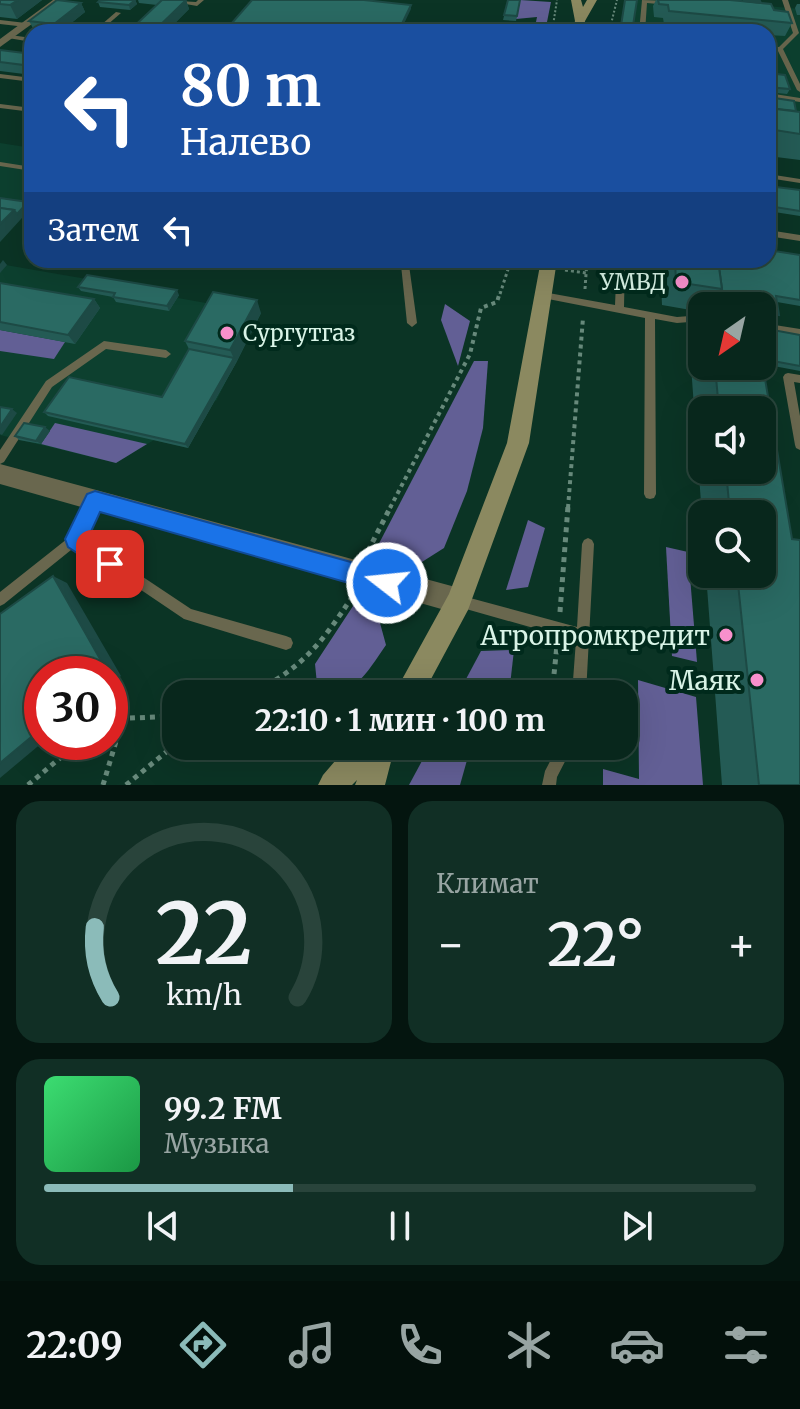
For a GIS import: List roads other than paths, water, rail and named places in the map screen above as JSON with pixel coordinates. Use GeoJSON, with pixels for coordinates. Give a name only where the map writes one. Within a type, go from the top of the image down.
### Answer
{"type":"FeatureCollection","features":[{"type":"Feature","properties":{"kind":"main road"},"geometry":{"type":"LineString","coordinates":[[576,0],[579,24]]}},
{"type":"Feature","properties":{"kind":"main road"},"geometry":{"type":"LineString","coordinates":[[580,24],[592,0]]}},
{"type":"Feature","properties":{"kind":"main road"},"geometry":{"type":"LineString","coordinates":[[416,680],[459,601],[518,443],[548,268]]}},
{"type":"Feature","properties":{"kind":"main road"},"geometry":{"type":"LineString","coordinates":[[333,785],[355,760]]}},
{"type":"Feature","properties":{"kind":"main road"},"geometry":{"type":"LineString","coordinates":[[370,785],[377,760]]}},
{"type":"Feature","properties":{"kind":"street"},"geometry":{"type":"LineString","coordinates":[[27,24],[60,0]]}},
{"type":"Feature","properties":{"kind":"street"},"geometry":{"type":"LineString","coordinates":[[5,41],[24,27]]}},
{"type":"Feature","properties":{"kind":"street"},"geometry":{"type":"LineString","coordinates":[[0,474],[459,601]]}},
{"type":"Feature","properties":{"kind":"lane"},"geometry":{"type":"LineString","coordinates":[[166,0],[197,4],[201,0]]}},
{"type":"Feature","properties":{"kind":"lane"},"geometry":{"type":"LineString","coordinates":[[776,49],[780,49],[796,33],[785,0]]}},
{"type":"Feature","properties":{"kind":"lane"},"geometry":{"type":"LineString","coordinates":[[643,24],[644,1],[683,4]]}},
{"type":"Feature","properties":{"kind":"lane"},"geometry":{"type":"LineString","coordinates":[[105,24],[118,13]]}},
{"type":"Feature","properties":{"kind":"lane"},"geometry":{"type":"LineString","coordinates":[[0,22],[24,25]]}},
{"type":"Feature","properties":{"kind":"lane"},"geometry":{"type":"LineString","coordinates":[[780,49],[800,90]]}},
{"type":"Feature","properties":{"kind":"lane"},"geometry":{"type":"LineString","coordinates":[[0,76],[24,79]]}},
{"type":"Feature","properties":{"kind":"lane"},"geometry":{"type":"LineString","coordinates":[[776,96],[800,100]]}},
{"type":"Feature","properties":{"kind":"lane"},"geometry":{"type":"LineString","coordinates":[[0,106],[24,109]]}},
{"type":"Feature","properties":{"kind":"lane"},"geometry":{"type":"LineString","coordinates":[[0,164],[24,168]]}},
{"type":"Feature","properties":{"kind":"lane"},"geometry":{"type":"LineString","coordinates":[[776,177],[800,181]]}},
{"type":"Feature","properties":{"kind":"lane"},"geometry":{"type":"LineString","coordinates":[[776,234],[800,238]]}},
{"type":"Feature","properties":{"kind":"lane"},"geometry":{"type":"LineString","coordinates":[[405,268],[412,323]]}},
{"type":"Feature","properties":{"kind":"lane"},"geometry":{"type":"LineString","coordinates":[[619,309],[621,268]]}},
{"type":"Feature","properties":{"kind":"lane"},"geometry":{"type":"LineString","coordinates":[[543,295],[677,320],[688,319]]}},
{"type":"Feature","properties":{"kind":"lane"},"geometry":{"type":"LineString","coordinates":[[650,315],[650,494]]}},
{"type":"Feature","properties":{"kind":"lane"},"geometry":{"type":"LineString","coordinates":[[776,329],[800,333]]}},
{"type":"Feature","properties":{"kind":"lane"},"geometry":{"type":"LineString","coordinates":[[0,459],[49,384],[104,345],[166,354]]}},
{"type":"Feature","properties":{"kind":"lane"},"geometry":{"type":"LineString","coordinates":[[800,379],[788,377],[800,445]]}},
{"type":"Feature","properties":{"kind":"lane"},"geometry":{"type":"LineString","coordinates":[[0,600],[76,539],[95,501]]}},
{"type":"Feature","properties":{"kind":"lane"},"geometry":{"type":"LineString","coordinates":[[76,539],[188,615],[286,643]]}},
{"type":"Feature","properties":{"kind":"lane"},"geometry":{"type":"LineString","coordinates":[[580,680],[588,544]]}},
{"type":"Feature","properties":{"kind":"lane"},"geometry":{"type":"LineString","coordinates":[[459,601],[582,635]]}},
{"type":"Feature","properties":{"kind":"lane"},"geometry":{"type":"LineString","coordinates":[[549,785],[559,760]]}},
{"type":"Feature","properties":{"kind":"place","name":"УМВД"},"geometry":{"type":"Point","coordinates":[682,282]}},
{"type":"Feature","properties":{"kind":"place","name":"Сургутгаз"},"geometry":{"type":"Point","coordinates":[227,333]}},
{"type":"Feature","properties":{"kind":"place","name":"Агропромкредит"},"geometry":{"type":"Point","coordinates":[726,635]}},
{"type":"Feature","properties":{"kind":"place","name":"Маяк"},"geometry":{"type":"Point","coordinates":[757,680]}}]}
